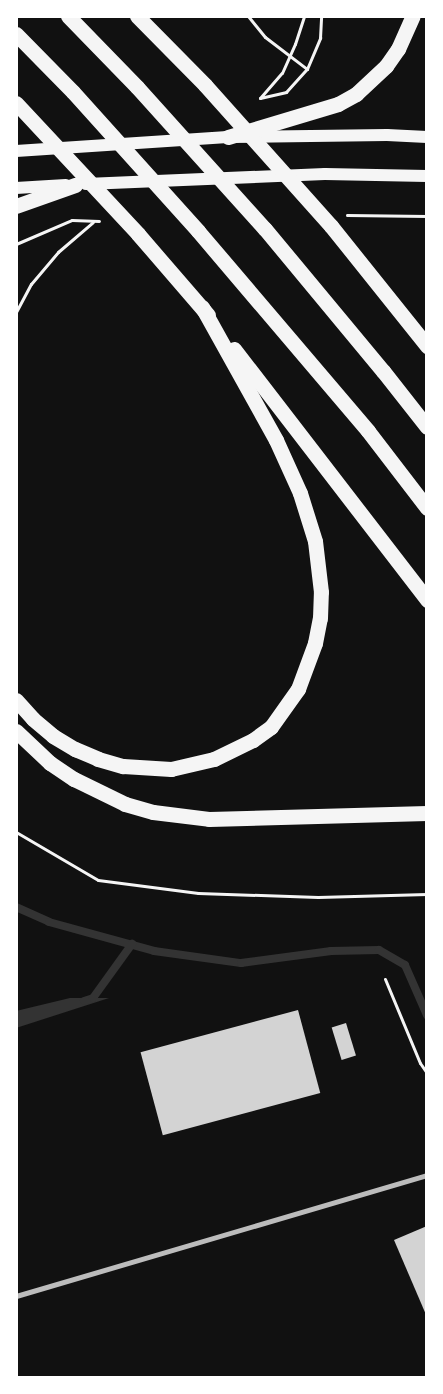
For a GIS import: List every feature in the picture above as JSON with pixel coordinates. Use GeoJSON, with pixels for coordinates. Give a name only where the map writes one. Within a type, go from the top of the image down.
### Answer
{"type":"FeatureCollection","features":[{"type":"Feature","properties":{"kind":"highway"},"geometry":{"type":"LineString","coordinates":[[68,16],[137,87],[265,229],[427,427]]}},
{"type":"Feature","properties":{"kind":"highway"},"geometry":{"type":"LineString","coordinates":[[137,16],[205,85],[331,226],[427,346]]}},
{"type":"Feature","properties":{"kind":"highway"},"geometry":{"type":"LineString","coordinates":[[228,137],[338,104],[356,94],[386,66],[401,43],[413,16]]}},
{"type":"Feature","properties":{"kind":"highway"},"geometry":{"type":"LineString","coordinates":[[16,34],[74,92],[198,231],[368,431],[427,508]]}},
{"type":"Feature","properties":{"kind":"highway"},"geometry":{"type":"LineString","coordinates":[[16,103],[138,234],[202,307],[427,600]]}},
{"type":"Feature","properties":{"kind":"highway"},"geometry":{"type":"LineString","coordinates":[[16,206],[75,185]]}},
{"type":"Feature","properties":{"kind":"highway"},"geometry":{"type":"LineString","coordinates":[[16,700],[33,719],[53,736],[83,752],[124,766],[171,769],[214,759],[253,740],[271,727],[298,689],[315,643],[320,618],[321,592],[315,541],[300,493],[276,440],[202,307]]}},
{"type":"Feature","properties":{"kind":"highway"},"geometry":{"type":"LineString","coordinates":[[16,731],[50,763],[74,779],[108,797],[153,812],[209,819],[427,813]]}},
{"type":"Feature","properties":{"kind":"main road"},"geometry":{"type":"LineString","coordinates":[[16,151],[228,137],[387,135],[427,137]]}},
{"type":"Feature","properties":{"kind":"main road"},"geometry":{"type":"LineString","coordinates":[[16,188],[325,174],[427,176]]}},
{"type":"Feature","properties":{"kind":"street"},"geometry":{"type":"LineString","coordinates":[[16,1296],[427,1175]]}},
{"type":"Feature","properties":{"kind":"path"},"geometry":{"type":"LineString","coordinates":[[248,16],[265,37],[307,69]]}},
{"type":"Feature","properties":{"kind":"path"},"geometry":{"type":"LineString","coordinates":[[304,16],[282,73],[260,98],[286,92],[307,69],[320,38],[321,16]]}},
{"type":"Feature","properties":{"kind":"path"},"geometry":{"type":"LineString","coordinates":[[357,214],[427,216]]}},
{"type":"Feature","properties":{"kind":"path"},"geometry":{"type":"LineString","coordinates":[[16,244],[72,220],[94,222],[58,252],[31,284],[16,312]]}},
{"type":"Feature","properties":{"kind":"path"},"geometry":{"type":"LineString","coordinates":[[16,832],[98,880],[198,893],[318,896],[427,894]]}},
{"type":"Feature","properties":{"kind":"path"},"geometry":{"type":"LineString","coordinates":[[385,979],[420,1063],[427,1073]]}},
{"type":"Feature","properties":{"kind":"shaded area"},"geometry":{"type":"Polygon","coordinates":[[[70,998],[109,998],[16,1028],[16,1011],[70,998]]]}},
{"type":"Feature","properties":{"kind":"building"},"geometry":{"type":"Polygon","coordinates":[[[298,1010],[320,1093],[163,1135],[141,1052],[298,1010]]]}},
{"type":"Feature","properties":{"kind":"building"},"geometry":{"type":"Polygon","coordinates":[[[346,1023],[356,1056],[342,1060],[332,1027],[346,1023]]]}},
{"type":"Feature","properties":{"kind":"building"},"geometry":{"type":"Polygon","coordinates":[[[427,1226],[427,1317],[394,1240],[427,1226]]]}},
{"type":"Feature","properties":{"kind":"waterway"},"geometry":{"type":"LineString","coordinates":[[16,907],[49,922],[154,951],[241,963],[331,951],[379,950],[405,965],[427,1015]]}},
{"type":"Feature","properties":{"kind":"waterway"},"geometry":{"type":"LineString","coordinates":[[84,1001],[93,998],[132,944]]}}]}
